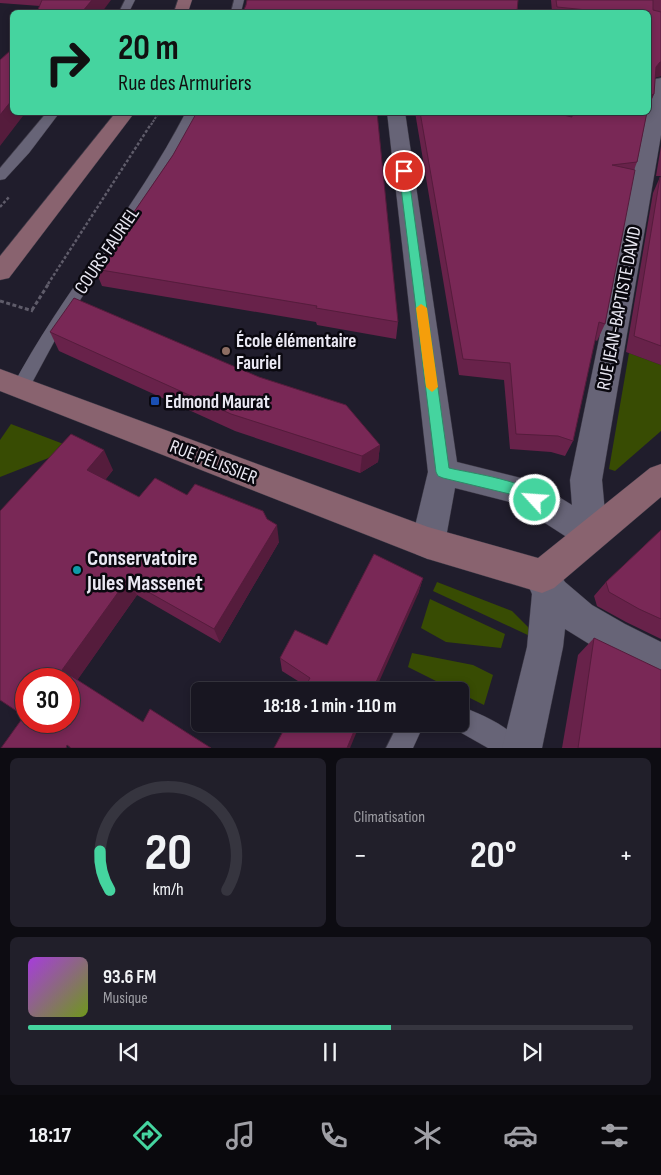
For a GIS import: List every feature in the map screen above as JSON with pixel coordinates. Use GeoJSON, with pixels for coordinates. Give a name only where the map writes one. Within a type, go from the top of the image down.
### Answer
{"type":"FeatureCollection","features":[{"type":"Feature","properties":{"kind":"main road"},"geometry":{"type":"LineString","coordinates":[[0,272],[124,115]]}},
{"type":"Feature","properties":{"kind":"main road","name":"RUE PÉLISSIER"},"geometry":{"type":"LineString","coordinates":[[10,383],[428,543],[546,584]]}},
{"type":"Feature","properties":{"kind":"main road"},"geometry":{"type":"LineString","coordinates":[[546,584],[591,534],[661,478]]}},
{"type":"Feature","properties":{"kind":"street","name":"RUE JEAN-BAPTISTE DAVID"},"geometry":{"type":"LineString","coordinates":[[591,534],[586,480],[655,141],[661,83]]}},
{"type":"Feature","properties":{"kind":"street"},"geometry":{"type":"LineString","coordinates":[[396,115],[443,472],[428,543]]}},
{"type":"Feature","properties":{"kind":"street"},"geometry":{"type":"LineString","coordinates":[[443,472],[522,491],[591,534]]}},
{"type":"Feature","properties":{"kind":"street"},"geometry":{"type":"LineString","coordinates":[[546,584],[592,627],[661,661]]}},
{"type":"Feature","properties":{"kind":"street"},"geometry":{"type":"LineString","coordinates":[[522,748],[545,647],[546,584]]}},
{"type":"Feature","properties":{"kind":"lane"},"geometry":{"type":"LineString","coordinates":[[0,176],[24,150],[52,115]]}},
{"type":"Feature","properties":{"kind":"lane","name":"COURS FAURIEL"},"geometry":{"type":"LineString","coordinates":[[10,383],[55,326],[171,154],[190,115]]}},
{"type":"Feature","properties":{"kind":"lane"},"geometry":{"type":"LineString","coordinates":[[469,723],[492,735],[510,748]]}},
{"type":"Feature","properties":{"kind":"lane"},"geometry":{"type":"LineString","coordinates":[[399,748],[408,732]]}},
{"type":"Feature","properties":{"kind":"path","name":"COURS FAURIEL"},"geometry":{"type":"LineString","coordinates":[[0,301],[32,310],[157,115]]}},
{"type":"Feature","properties":{"kind":"green space"},"geometry":{"type":"Polygon","coordinates":[[[629,353],[661,365],[661,431],[615,471],[609,469],[629,353]]]}},
{"type":"Feature","properties":{"kind":"green space"},"geometry":{"type":"Polygon","coordinates":[[[11,424],[74,448],[0,477],[0,440],[11,424]]]}},
{"type":"Feature","properties":{"kind":"green space"},"geometry":{"type":"Polygon","coordinates":[[[437,582],[512,611],[528,627],[532,637],[433,591],[437,582]]]}},
{"type":"Feature","properties":{"kind":"green space"},"geometry":{"type":"Polygon","coordinates":[[[430,599],[505,634],[501,648],[446,642],[421,628],[430,599]]]}},
{"type":"Feature","properties":{"kind":"green space"},"geometry":{"type":"Polygon","coordinates":[[[412,653],[473,665],[493,675],[484,705],[469,698],[469,682],[438,682],[408,667],[412,653]]]}},
{"type":"Feature","properties":{"kind":"building"},"geometry":{"type":"Polygon","coordinates":[[[42,0],[92,0],[84,10],[38,10],[42,0]]]}},
{"type":"Feature","properties":{"kind":"building"},"geometry":{"type":"Polygon","coordinates":[[[247,0],[518,0],[517,10],[244,10],[247,0]]]}},
{"type":"Feature","properties":{"kind":"building"},"geometry":{"type":"Polygon","coordinates":[[[556,0],[653,0],[653,10],[661,12],[661,62],[656,67],[654,94],[651,95],[651,10],[587,10],[557,7],[556,0]]]}},
{"type":"Feature","properties":{"kind":"building"},"geometry":{"type":"Polygon","coordinates":[[[10,51],[10,102],[0,115],[0,60],[10,51]]]}},
{"type":"Feature","properties":{"kind":"building"},"geometry":{"type":"Polygon","coordinates":[[[195,115],[377,115],[398,322],[316,308],[317,306],[95,269],[173,155],[195,115]]]}},
{"type":"Feature","properties":{"kind":"building"},"geometry":{"type":"Polygon","coordinates":[[[421,115],[563,115],[572,117],[572,115],[646,115],[637,162],[612,165],[635,170],[605,324],[599,322],[573,441],[558,436],[516,434],[510,363],[463,359],[421,115]]]}},
{"type":"Feature","properties":{"kind":"building"},"geometry":{"type":"Polygon","coordinates":[[[661,177],[661,346],[634,336],[661,177]]]}},
{"type":"Feature","properties":{"kind":"building"},"geometry":{"type":"Polygon","coordinates":[[[74,298],[259,377],[346,405],[380,445],[362,456],[231,414],[50,332],[74,298]]]}},
{"type":"Feature","properties":{"kind":"building"},"geometry":{"type":"Polygon","coordinates":[[[71,434],[104,450],[87,470],[139,497],[155,478],[187,495],[195,484],[263,511],[267,519],[277,525],[214,629],[127,580],[63,668],[15,668],[15,710],[0,700],[0,511],[71,434]]]}},
{"type":"Feature","properties":{"kind":"building"},"geometry":{"type":"Polygon","coordinates":[[[661,530],[661,619],[609,592],[606,582],[661,530]]]}},
{"type":"Feature","properties":{"kind":"building"},"geometry":{"type":"Polygon","coordinates":[[[374,554],[423,578],[376,682],[308,682],[310,678],[280,658],[295,630],[327,645],[374,554]]]}},
{"type":"Feature","properties":{"kind":"building"},"geometry":{"type":"Polygon","coordinates":[[[594,638],[661,670],[661,748],[578,748],[594,638]]]}},
{"type":"Feature","properties":{"kind":"building"},"geometry":{"type":"Polygon","coordinates":[[[80,682],[143,722],[150,709],[211,748],[71,748],[67,745],[66,748],[1,748],[15,729],[15,733],[80,733],[80,682]]]}},
{"type":"Feature","properties":{"kind":"building"},"geometry":{"type":"Polygon","coordinates":[[[283,732],[354,732],[347,748],[274,748],[283,732]]]}},
{"type":"Feature","properties":{"kind":"slow traffic"},"geometry":{"type":"LineString","coordinates":[[421,308],[432,387]]}},
{"type":"Feature","properties":{"kind":"place","name":"École élémentaire Fauriel"},"geometry":{"type":"Point","coordinates":[226,351]}},
{"type":"Feature","properties":{"kind":"place","name":"Edmond Maurat"},"geometry":{"type":"Point","coordinates":[155,401]}},
{"type":"Feature","properties":{"kind":"place","name":"Conservatoire Jules Massenet"},"geometry":{"type":"Point","coordinates":[77,570]}},
{"type":"Feature","properties":{"kind":"route"},"geometry":{"type":"LineString","coordinates":[[404,171],[443,472],[522,491],[535,500]]}}]}
